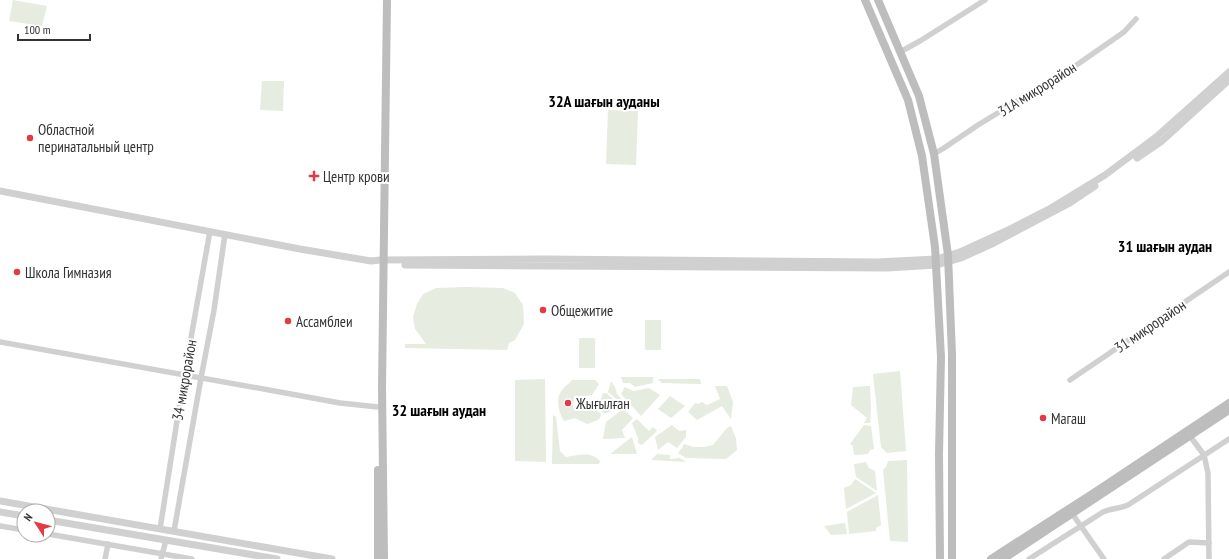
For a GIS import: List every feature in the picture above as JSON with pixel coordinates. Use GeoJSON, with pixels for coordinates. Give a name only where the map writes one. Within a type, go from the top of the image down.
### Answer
{"type":"FeatureCollection","features":[{"type":"Feature","properties":{"kind":"main road"},"geometry":{"type":"LineString","coordinates":[[378,559],[379,262],[383,0]]}},
{"type":"Feature","properties":{"kind":"main road"},"geometry":{"type":"LineString","coordinates":[[384,559],[379,262],[387,0]]}},
{"type":"Feature","properties":{"kind":"main road"},"geometry":{"type":"LineString","coordinates":[[865,0],[908,100],[922,156],[936,262],[941,357],[939,454],[940,559]]}},
{"type":"Feature","properties":{"kind":"main road"},"geometry":{"type":"LineString","coordinates":[[878,0],[919,96],[934,154],[948,259],[952,355],[952,559]]}},
{"type":"Feature","properties":{"kind":"main road"},"geometry":{"type":"LineString","coordinates":[[922,156],[934,154]]}},
{"type":"Feature","properties":{"kind":"main road"},"geometry":{"type":"LineString","coordinates":[[1003,559],[1229,403]]}},
{"type":"Feature","properties":{"kind":"main road"},"geometry":{"type":"LineString","coordinates":[[991,559],[1071,512],[1229,410]]}},
{"type":"Feature","properties":{"kind":"street"},"geometry":{"type":"LineString","coordinates":[[900,52],[985,0]]}},
{"type":"Feature","properties":{"kind":"street","name":"31А микрорайон"},"geometry":{"type":"LineString","coordinates":[[934,154],[978,125],[1084,60],[1124,32],[1136,19]]}},
{"type":"Feature","properties":{"kind":"street"},"geometry":{"type":"LineString","coordinates":[[948,259],[1051,208],[1105,175],[1156,137],[1229,72]]}},
{"type":"Feature","properties":{"kind":"street"},"geometry":{"type":"LineString","coordinates":[[0,191],[379,262],[544,259],[936,262],[994,243],[1068,204],[1162,141],[1229,80]]}},
{"type":"Feature","properties":{"kind":"street","name":"34 микрорайон"},"geometry":{"type":"LineString","coordinates":[[160,529],[210,231]]}},
{"type":"Feature","properties":{"kind":"street"},"geometry":{"type":"LineString","coordinates":[[174,531],[214,310],[225,234]]}},
{"type":"Feature","properties":{"kind":"street","name":"31 микрорайон"},"geometry":{"type":"LineString","coordinates":[[1070,380],[1229,272]]}},
{"type":"Feature","properties":{"kind":"street"},"geometry":{"type":"LineString","coordinates":[[0,342],[340,403],[378,407]]}},
{"type":"Feature","properties":{"kind":"street"},"geometry":{"type":"LineString","coordinates":[[1190,436],[1204,455],[1208,473],[1209,559]]}},
{"type":"Feature","properties":{"kind":"street"},"geometry":{"type":"LineString","coordinates":[[1029,559],[1110,509],[1120,509],[1128,505],[1229,439]]}},
{"type":"Feature","properties":{"kind":"street"},"geometry":{"type":"LineString","coordinates":[[0,501],[332,559]]}},
{"type":"Feature","properties":{"kind":"street"},"geometry":{"type":"LineString","coordinates":[[0,512],[16,515]]}},
{"type":"Feature","properties":{"kind":"street"},"geometry":{"type":"LineString","coordinates":[[1071,512],[1104,559]]}},
{"type":"Feature","properties":{"kind":"street"},"geometry":{"type":"LineString","coordinates":[[56,521],[277,559]]}},
{"type":"Feature","properties":{"kind":"street"},"geometry":{"type":"LineString","coordinates":[[0,526],[16,529]]}},
{"type":"Feature","properties":{"kind":"street"},"geometry":{"type":"LineString","coordinates":[[56,535],[108,544],[162,556],[192,559]]}},
{"type":"Feature","properties":{"kind":"street"},"geometry":{"type":"LineString","coordinates":[[162,556],[166,540]]}},
{"type":"Feature","properties":{"kind":"street"},"geometry":{"type":"LineString","coordinates":[[1164,559],[1189,542],[1209,543]]}},
{"type":"Feature","properties":{"kind":"street"},"geometry":{"type":"LineString","coordinates":[[105,559],[108,544]]}},
{"type":"Feature","properties":{"kind":"shaded area"},"geometry":{"type":"Polygon","coordinates":[[[13,0],[47,6],[42,26],[9,21],[13,0]]]}},
{"type":"Feature","properties":{"kind":"shaded area"},"geometry":{"type":"Polygon","coordinates":[[[262,81],[284,81],[283,111],[260,110],[262,81]]]}},
{"type":"Feature","properties":{"kind":"shaded area"},"geometry":{"type":"Polygon","coordinates":[[[608,110],[638,111],[636,165],[606,164],[608,110]]]}},
{"type":"Feature","properties":{"kind":"shaded area"},"geometry":{"type":"Polygon","coordinates":[[[436,288],[503,288],[515,293],[523,305],[524,324],[515,340],[509,343],[507,350],[405,348],[405,344],[426,344],[415,329],[413,317],[417,304],[423,294],[436,288]]]}},
{"type":"Feature","properties":{"kind":"shaded area"},"geometry":{"type":"Polygon","coordinates":[[[645,320],[661,320],[661,350],[645,350],[645,320]]]}},
{"type":"Feature","properties":{"kind":"shaded area"},"geometry":{"type":"Polygon","coordinates":[[[579,338],[595,338],[595,368],[579,368],[579,338]]]}},
{"type":"Feature","properties":{"kind":"shaded area"},"geometry":{"type":"Polygon","coordinates":[[[900,371],[906,451],[887,453],[881,447],[873,374],[900,371]]]}},
{"type":"Feature","properties":{"kind":"shaded area"},"geometry":{"type":"Polygon","coordinates":[[[621,377],[653,377],[653,383],[635,387],[630,383],[623,383],[621,377]]]}},
{"type":"Feature","properties":{"kind":"shaded area"},"geometry":{"type":"Polygon","coordinates":[[[545,379],[546,462],[515,461],[515,380],[545,379]]]}},
{"type":"Feature","properties":{"kind":"shaded area"},"geometry":{"type":"Polygon","coordinates":[[[658,379],[700,379],[701,384],[662,383],[658,379]]]}},
{"type":"Feature","properties":{"kind":"shaded area"},"geometry":{"type":"Polygon","coordinates":[[[572,380],[595,380],[599,384],[592,395],[574,396],[573,408],[576,411],[590,406],[600,413],[601,416],[598,420],[587,424],[575,418],[564,421],[559,410],[558,401],[562,390],[572,380]]]}},
{"type":"Feature","properties":{"kind":"shaded area"},"geometry":{"type":"Polygon","coordinates":[[[611,381],[617,394],[630,408],[629,410],[608,392],[611,381]]]}},
{"type":"Feature","properties":{"kind":"shaded area"},"geometry":{"type":"Polygon","coordinates":[[[715,386],[727,386],[733,402],[731,419],[722,406],[697,420],[688,412],[695,403],[698,404],[702,402],[707,405],[720,399],[715,386]]]}},
{"type":"Feature","properties":{"kind":"shaded area"},"geometry":{"type":"Polygon","coordinates":[[[870,386],[870,423],[864,423],[867,418],[851,405],[853,387],[870,386]]]}},
{"type":"Feature","properties":{"kind":"shaded area"},"geometry":{"type":"Polygon","coordinates":[[[625,387],[633,391],[649,388],[660,395],[641,416],[621,394],[625,387]]]}},
{"type":"Feature","properties":{"kind":"shaded area"},"geometry":{"type":"Polygon","coordinates":[[[603,393],[606,393],[622,406],[605,414],[593,405],[601,399],[603,393]]]}},
{"type":"Feature","properties":{"kind":"shaded area"},"geometry":{"type":"Polygon","coordinates":[[[670,396],[685,406],[671,418],[658,409],[670,396]]]}},
{"type":"Feature","properties":{"kind":"shaded area"},"geometry":{"type":"Polygon","coordinates":[[[623,409],[633,418],[622,430],[625,438],[603,439],[606,422],[623,409]]]}},
{"type":"Feature","properties":{"kind":"shaded area"},"geometry":{"type":"Polygon","coordinates":[[[553,415],[556,417],[560,451],[566,457],[584,454],[593,456],[600,461],[599,464],[552,464],[553,415]]]}},
{"type":"Feature","properties":{"kind":"shaded area"},"geometry":{"type":"Polygon","coordinates":[[[637,419],[649,431],[653,427],[657,431],[642,445],[638,443],[638,438],[632,423],[637,419]]]}},
{"type":"Feature","properties":{"kind":"shaded area"},"geometry":{"type":"Polygon","coordinates":[[[672,425],[679,431],[686,430],[686,437],[677,448],[668,442],[658,450],[655,437],[672,425]]]}},
{"type":"Feature","properties":{"kind":"shaded area"},"geometry":{"type":"Polygon","coordinates":[[[864,425],[871,426],[874,449],[870,450],[868,454],[854,455],[853,446],[850,444],[864,425]]]}},
{"type":"Feature","properties":{"kind":"shaded area"},"geometry":{"type":"Polygon","coordinates":[[[731,426],[736,439],[737,450],[726,459],[686,458],[678,453],[684,444],[693,447],[713,445],[727,428],[731,426]]]}},
{"type":"Feature","properties":{"kind":"shaded area"},"geometry":{"type":"Polygon","coordinates":[[[632,437],[637,454],[610,454],[632,437]]]}},
{"type":"Feature","properties":{"kind":"shaded area"},"geometry":{"type":"Polygon","coordinates":[[[657,454],[670,455],[670,459],[680,458],[686,462],[651,460],[657,454]]]}},
{"type":"Feature","properties":{"kind":"shaded area"},"geometry":{"type":"Polygon","coordinates":[[[907,460],[908,542],[890,541],[883,470],[888,461],[907,460]]]}},
{"type":"Feature","properties":{"kind":"shaded area"},"geometry":{"type":"Polygon","coordinates":[[[866,462],[869,468],[875,471],[877,491],[856,477],[854,464],[866,462]]]}},
{"type":"Feature","properties":{"kind":"shaded area"},"geometry":{"type":"Polygon","coordinates":[[[855,479],[876,493],[846,509],[844,488],[851,485],[855,479]]]}},
{"type":"Feature","properties":{"kind":"shaded area"},"geometry":{"type":"Polygon","coordinates":[[[878,495],[881,525],[876,528],[876,531],[849,534],[847,512],[878,495]]]}},
{"type":"Feature","properties":{"kind":"shaded area"},"geometry":{"type":"Polygon","coordinates":[[[845,523],[847,534],[831,535],[824,526],[845,523]]]}},
{"type":"Feature","properties":{"kind":"place","name":"Областной перинатальный центр"},"geometry":{"type":"Point","coordinates":[30,138]}},
{"type":"Feature","properties":{"kind":"place","name":"Центр крови"},"geometry":{"type":"Point","coordinates":[314,176]}},
{"type":"Feature","properties":{"kind":"place","name":"Школа Гимназия"},"geometry":{"type":"Point","coordinates":[17,272]}},
{"type":"Feature","properties":{"kind":"place","name":"Общежитие"},"geometry":{"type":"Point","coordinates":[543,310]}},
{"type":"Feature","properties":{"kind":"place","name":"Ассамблеи"},"geometry":{"type":"Point","coordinates":[288,321]}},
{"type":"Feature","properties":{"kind":"place","name":"Жығылған"},"geometry":{"type":"Point","coordinates":[568,403]}},
{"type":"Feature","properties":{"kind":"place","name":"Магаш"},"geometry":{"type":"Point","coordinates":[1043,418]}},
{"type":"Feature","properties":{"kind":"district","name":"32А шағын ауданы"},"geometry":{"type":"Point","coordinates":[604,101]}},
{"type":"Feature","properties":{"kind":"district","name":"31 шағын аудан"},"geometry":{"type":"Point","coordinates":[1165,246]}},
{"type":"Feature","properties":{"kind":"district","name":"32 шағын аудан"},"geometry":{"type":"Point","coordinates":[439,410]}}]}
